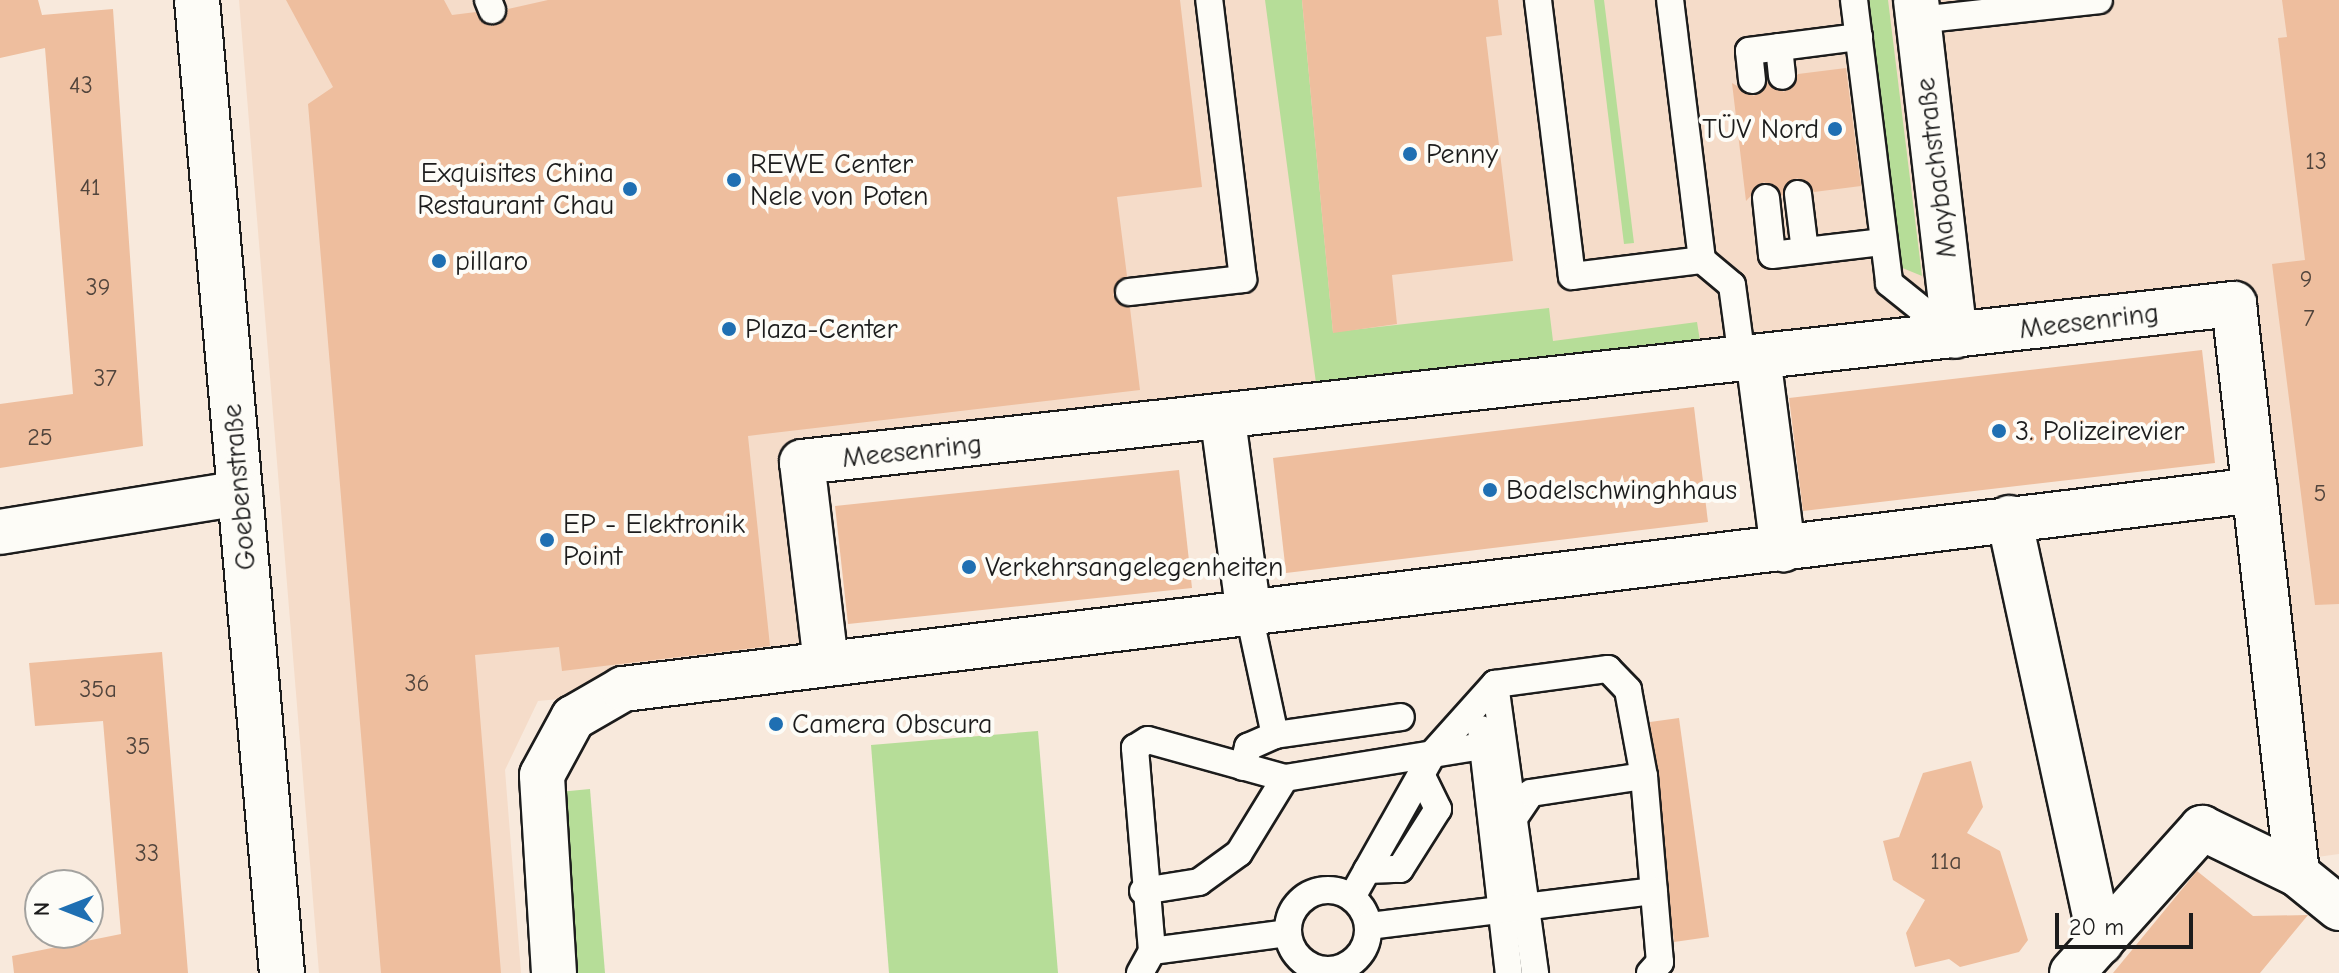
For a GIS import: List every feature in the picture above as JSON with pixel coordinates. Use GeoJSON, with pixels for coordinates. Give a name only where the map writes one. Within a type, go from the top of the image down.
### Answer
{"type":"FeatureCollection","features":[{"type":"Feature","properties":{"kind":"street","name":"Goebenstraße"},"geometry":{"type":"LineString","coordinates":[[197,0],[282,973]]}},
{"type":"Feature","properties":{"kind":"street","name":"Maybachstraße"},"geometry":{"type":"LineString","coordinates":[[1918,10],[1955,336]]}},
{"type":"Feature","properties":{"kind":"street","name":"Meesenring"},"geometry":{"type":"LineString","coordinates":[[826,663],[802,462],[1223,420],[2234,304],[2297,874]]}},
{"type":"Feature","properties":{"kind":"street"},"geometry":{"type":"LineString","coordinates":[[1750,358],[1783,549]]}},
{"type":"Feature","properties":{"kind":"street"},"geometry":{"type":"LineString","coordinates":[[1223,420],[1249,614]]}},
{"type":"Feature","properties":{"kind":"street"},"geometry":{"type":"LineString","coordinates":[[554,973],[540,795],[549,754],[573,718],[604,695],[639,685],[1249,614],[2255,490]]}},
{"type":"Feature","properties":{"kind":"street"},"geometry":{"type":"LineString","coordinates":[[0,532],[240,493]]}},
{"type":"Feature","properties":{"kind":"street"},"geometry":{"type":"LineString","coordinates":[[2009,518],[2087,958]]}},
{"type":"Feature","properties":{"kind":"street"},"geometry":{"type":"LineString","coordinates":[[2087,958],[2202,828],[2297,874],[2339,908]]}},
{"type":"Feature","properties":{"kind":"lane"},"geometry":{"type":"LineString","coordinates":[[1129,292],[1243,279],[1209,0]]}},
{"type":"Feature","properties":{"kind":"lane"},"geometry":{"type":"LineString","coordinates":[[1538,0],[1572,276],[1702,260]]}},
{"type":"Feature","properties":{"kind":"lane"},"geometry":{"type":"LineString","coordinates":[[1670,0],[1702,260],[1732,285],[1750,358]]}},
{"type":"Feature","properties":{"kind":"lane"},"geometry":{"type":"LineString","coordinates":[[1854,0],[1889,283],[1955,336]]}},
{"type":"Feature","properties":{"kind":"lane"},"geometry":{"type":"LineString","coordinates":[[1918,10],[2099,0]]}},
{"type":"Feature","properties":{"kind":"lane"},"geometry":{"type":"LineString","coordinates":[[1752,80],[1749,51],[1859,37]]}},
{"type":"Feature","properties":{"kind":"lane"},"geometry":{"type":"LineString","coordinates":[[1779,47],[1782,76]]}},
{"type":"Feature","properties":{"kind":"lane"},"geometry":{"type":"LineString","coordinates":[[1798,194],[1805,251]]}},
{"type":"Feature","properties":{"kind":"lane"},"geometry":{"type":"LineString","coordinates":[[1766,198],[1772,255],[1883,242]]}},
{"type":"Feature","properties":{"kind":"lane"},"geometry":{"type":"LineString","coordinates":[[1249,614],[1275,735]]}},
{"type":"Feature","properties":{"kind":"lane"},"geometry":{"type":"LineString","coordinates":[[1352,897],[1427,764],[1495,684],[1608,669],[1618,674],[1628,690],[1644,776],[1660,962],[1650,973]]}},
{"type":"Feature","properties":{"kind":"lane"},"geometry":{"type":"LineString","coordinates":[[1495,684],[1514,818],[1514,908],[1509,973]]}},
{"type":"Feature","properties":{"kind":"lane"},"geometry":{"type":"LineString","coordinates":[[1477,706],[1514,908],[1535,973]]}},
{"type":"Feature","properties":{"kind":"lane"},"geometry":{"type":"LineString","coordinates":[[1243,767],[1248,747],[1275,735],[1401,717]]}},
{"type":"Feature","properties":{"kind":"lane"},"geometry":{"type":"LineString","coordinates":[[1287,933],[1146,962],[1135,748],[1148,740],[1285,778],[1427,764],[1482,746]]}},
{"type":"Feature","properties":{"kind":"lane"},"geometry":{"type":"LineString","coordinates":[[1514,818],[1531,793],[1644,776]]}},
{"type":"Feature","properties":{"kind":"lane"},"geometry":{"type":"LineString","coordinates":[[1143,891],[1199,882],[1239,853],[1285,778]]}},
{"type":"Feature","properties":{"kind":"lane"},"geometry":{"type":"LineString","coordinates":[[1336,890],[1352,897],[1369,926],[1360,953],[1339,972],[1298,968],[1287,933],[1302,899],[1336,890]]}},
{"type":"Feature","properties":{"kind":"lane"},"geometry":{"type":"LineString","coordinates":[[1369,926],[1654,891]]}},
{"type":"Feature","properties":{"kind":"shaded area"},"geometry":{"type":"Polygon","coordinates":[[[239,0],[2339,0],[2339,854],[2310,858],[2243,283],[820,440],[846,672],[538,701],[505,770],[521,973],[319,973],[239,0]]]}},
{"type":"Feature","properties":{"kind":"green space"},"geometry":{"type":"Polygon","coordinates":[[[1265,0],[1302,0],[1333,332],[1549,308],[1553,341],[1697,322],[1700,341],[1316,383],[1265,0]]]}},
{"type":"Feature","properties":{"kind":"green space"},"geometry":{"type":"Polygon","coordinates":[[[1594,0],[1604,0],[1634,243],[1624,244],[1594,0]]]}},
{"type":"Feature","properties":{"kind":"green space"},"geometry":{"type":"Polygon","coordinates":[[[1869,0],[1888,0],[1922,276],[1900,267],[1869,0]]]}},
{"type":"Feature","properties":{"kind":"green space"},"geometry":{"type":"Polygon","coordinates":[[[1038,731],[1058,973],[889,973],[871,745],[1038,731]]]}},
{"type":"Feature","properties":{"kind":"green space"},"geometry":{"type":"Polygon","coordinates":[[[590,789],[605,973],[574,973],[559,792],[590,789]]]}},
{"type":"Feature","properties":{"kind":"building"},"geometry":{"type":"Polygon","coordinates":[[[0,0],[38,0],[42,15],[113,9],[143,446],[0,468],[0,404],[73,394],[45,48],[0,58],[0,0]]]}},
{"type":"Feature","properties":{"kind":"building","name":"Plaza-Center"},"geometry":{"type":"Polygon","coordinates":[[[286,0],[444,0],[452,15],[476,12],[490,26],[504,20],[508,9],[548,0],[1180,0],[1202,187],[1117,197],[1127,276],[1113,295],[1130,308],[1140,390],[748,436],[770,646],[562,671],[559,647],[475,655],[501,973],[381,973],[308,104],[333,87],[286,0]]]}},
{"type":"Feature","properties":{"kind":"building","name":"Penny"},"geometry":{"type":"Polygon","coordinates":[[[1302,0],[1498,0],[1502,35],[1486,37],[1513,261],[1392,275],[1397,324],[1333,333],[1302,0]]]}},
{"type":"Feature","properties":{"kind":"building"},"geometry":{"type":"Polygon","coordinates":[[[2282,0],[2339,0],[2339,604],[2315,605],[2272,264],[2305,260],[2278,38],[2287,37],[2282,0]]]}},
{"type":"Feature","properties":{"kind":"building"},"geometry":{"type":"Polygon","coordinates":[[[1846,68],[1861,186],[1814,192],[1797,178],[1782,196],[1764,182],[1746,201],[1732,83],[1754,96],[1768,82],[1784,92],[1798,74],[1846,68]]]}},
{"type":"Feature","properties":{"kind":"building","name":"3. Polizeirevier"},"geometry":{"type":"Polygon","coordinates":[[[2202,350],[2215,463],[1803,511],[1789,398],[2202,350]]]}},
{"type":"Feature","properties":{"kind":"building","name":"Bodelschwinghhaus"},"geometry":{"type":"Polygon","coordinates":[[[1694,407],[1708,522],[1286,573],[1273,458],[1694,407]]]}},
{"type":"Feature","properties":{"kind":"building"},"geometry":{"type":"Polygon","coordinates":[[[1179,470],[1192,588],[848,624],[835,506],[1179,470]]]}},
{"type":"Feature","properties":{"kind":"building"},"geometry":{"type":"Polygon","coordinates":[[[162,652],[188,973],[14,973],[12,956],[47,949],[104,949],[104,937],[121,934],[103,721],[35,726],[29,663],[162,652]]]}},
{"type":"Feature","properties":{"kind":"building"},"geometry":{"type":"Polygon","coordinates":[[[1679,718],[1709,937],[1674,942],[1650,722],[1679,718]]]}},
{"type":"Feature","properties":{"kind":"building"},"geometry":{"type":"Polygon","coordinates":[[[1971,761],[1983,807],[1967,833],[2000,851],[2028,940],[2019,952],[1960,967],[1949,959],[1915,967],[1906,933],[1925,900],[1893,880],[1883,841],[1899,837],[1923,773],[1971,761]]]}},
{"type":"Feature","properties":{"kind":"building"},"geometry":{"type":"Polygon","coordinates":[[[2197,871],[2253,916],[2308,915],[2260,973],[2113,973],[2197,871]]]}},
{"type":"Feature","properties":{"kind":"place","name":"TÜV Nord"},"geometry":{"type":"Point","coordinates":[1835,129]}},
{"type":"Feature","properties":{"kind":"place","name":"Penny"},"geometry":{"type":"Point","coordinates":[1410,154]}},
{"type":"Feature","properties":{"kind":"place","name":"REWE Center Nele von Poten"},"geometry":{"type":"Point","coordinates":[734,180]}},
{"type":"Feature","properties":{"kind":"place","name":"Exquisites China Restaurant Chau"},"geometry":{"type":"Point","coordinates":[630,189]}},
{"type":"Feature","properties":{"kind":"place","name":"pillaro"},"geometry":{"type":"Point","coordinates":[439,261]}},
{"type":"Feature","properties":{"kind":"place","name":"Plaza-Center"},"geometry":{"type":"Point","coordinates":[729,329]}},
{"type":"Feature","properties":{"kind":"place","name":"3. Polizeirevier"},"geometry":{"type":"Point","coordinates":[1999,431]}},
{"type":"Feature","properties":{"kind":"place","name":"Bodelschwinghhaus"},"geometry":{"type":"Point","coordinates":[1490,490]}},
{"type":"Feature","properties":{"kind":"place","name":"EP - Elektronik Point"},"geometry":{"type":"Point","coordinates":[547,540]}},
{"type":"Feature","properties":{"kind":"place","name":"Verkehrsangelegenheiten"},"geometry":{"type":"Point","coordinates":[969,567]}},
{"type":"Feature","properties":{"kind":"place","name":"Camera Obscura"},"geometry":{"type":"Point","coordinates":[776,724]}}]}
